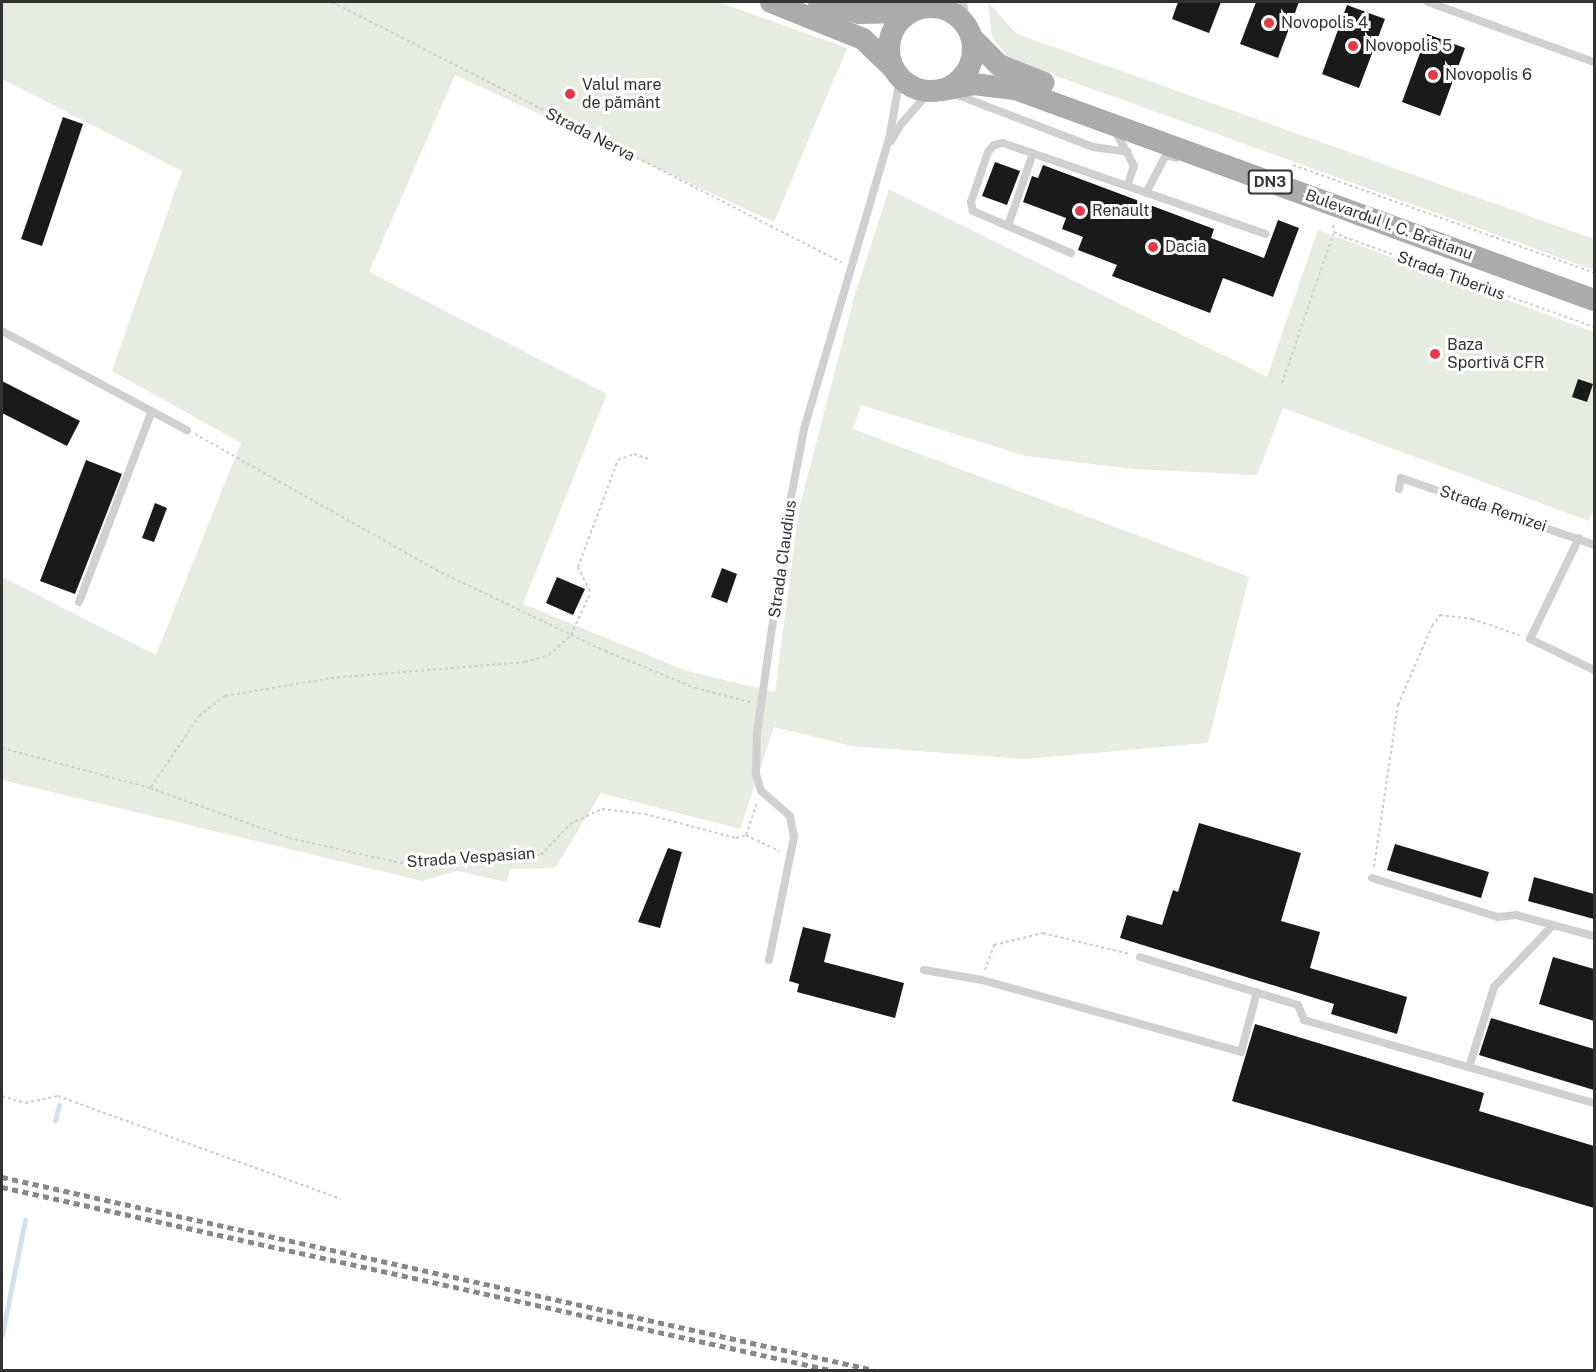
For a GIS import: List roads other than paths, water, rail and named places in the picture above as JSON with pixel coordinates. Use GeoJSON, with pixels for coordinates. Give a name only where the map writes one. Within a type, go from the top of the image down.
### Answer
{"type":"FeatureCollection","features":[{"type":"Feature","properties":{"kind":"main road"},"geometry":{"type":"LineString","coordinates":[[771,2],[863,39],[898,74],[936,90],[968,70],[970,33],[948,10],[921,7],[879,14],[831,4]]}},
{"type":"Feature","properties":{"kind":"main road"},"geometry":{"type":"LineString","coordinates":[[898,74],[889,44],[896,26],[921,7]]}},
{"type":"Feature","properties":{"kind":"main road","name":"Bulevardul I. C. Brătianu"},"geometry":{"type":"LineString","coordinates":[[970,33],[989,58],[1012,72],[1594,284]]}},
{"type":"Feature","properties":{"kind":"main road","name":"Bulevardul I. C. Brătianu"},"geometry":{"type":"LineString","coordinates":[[936,90],[973,84],[1015,89],[1594,300]]}},
{"type":"Feature","properties":{"kind":"lane"},"geometry":{"type":"LineString","coordinates":[[963,2],[970,33]]}},
{"type":"Feature","properties":{"kind":"lane"},"geometry":{"type":"LineString","coordinates":[[1428,2],[1594,62]]}},
{"type":"Feature","properties":{"kind":"lane","name":"Strada Claudius"},"geometry":{"type":"LineString","coordinates":[[769,960],[794,837],[790,816],[761,791],[756,773],[762,705],[802,441],[849,266],[885,153],[898,74]]}},
{"type":"Feature","properties":{"kind":"lane","name":"Strada Claudius"},"geometry":{"type":"LineString","coordinates":[[885,153],[902,123],[936,90]]}},
{"type":"Feature","properties":{"kind":"lane"},"geometry":{"type":"LineString","coordinates":[[936,90],[1093,147],[1128,152]]}},
{"type":"Feature","properties":{"kind":"lane"},"geometry":{"type":"LineString","coordinates":[[1110,124],[1134,166],[1127,186]]}},
{"type":"Feature","properties":{"kind":"lane"},"geometry":{"type":"LineString","coordinates":[[1071,253],[973,211],[975,192],[994,145],[1003,143],[1266,234]]}},
{"type":"Feature","properties":{"kind":"lane"},"geometry":{"type":"LineString","coordinates":[[1008,226],[1033,153]]}},
{"type":"Feature","properties":{"kind":"lane"},"geometry":{"type":"LineString","coordinates":[[1146,193],[1166,155],[1258,187],[1330,204]]}},
{"type":"Feature","properties":{"kind":"lane"},"geometry":{"type":"LineString","coordinates":[[2,331],[187,430]]}},
{"type":"Feature","properties":{"kind":"lane"},"geometry":{"type":"LineString","coordinates":[[79,602],[152,411]]}},
{"type":"Feature","properties":{"kind":"lane","name":"Strada Remizei"},"geometry":{"type":"LineString","coordinates":[[1399,489],[1401,478],[1594,545]]}},
{"type":"Feature","properties":{"kind":"lane"},"geometry":{"type":"LineString","coordinates":[[1579,538],[1530,639],[1594,670]]}},
{"type":"Feature","properties":{"kind":"lane"},"geometry":{"type":"LineString","coordinates":[[1372,878],[1498,917],[1516,915],[1594,936]]}},
{"type":"Feature","properties":{"kind":"lane"},"geometry":{"type":"LineString","coordinates":[[1469,1067],[1494,987],[1553,925]]}},
{"type":"Feature","properties":{"kind":"lane"},"geometry":{"type":"LineString","coordinates":[[1140,957],[1298,1005],[1304,1020],[1594,1103]]}},
{"type":"Feature","properties":{"kind":"lane"},"geometry":{"type":"LineString","coordinates":[[924,970],[982,980],[1241,1052],[1257,992]]}},
{"type":"Feature","properties":{"kind":"waterway"},"geometry":{"type":"LineString","coordinates":[[55,1121],[59,1105]]}},
{"type":"Feature","properties":{"kind":"waterway"},"geometry":{"type":"LineString","coordinates":[[2,1335],[25,1220]]}},
{"type":"Feature","properties":{"kind":"railway"},"geometry":{"type":"LineString","coordinates":[[2,1177],[874,1370]]}},
{"type":"Feature","properties":{"kind":"railway"},"geometry":{"type":"LineString","coordinates":[[2,1187],[830,1370]]}},
{"type":"Feature","properties":{"kind":"place","name":"Novopolis 4"},"geometry":{"type":"Point","coordinates":[1269,23]}},
{"type":"Feature","properties":{"kind":"place","name":"Novopolis 5"},"geometry":{"type":"Point","coordinates":[1353,46]}},
{"type":"Feature","properties":{"kind":"place","name":"Novopolis 6"},"geometry":{"type":"Point","coordinates":[1433,75]}},
{"type":"Feature","properties":{"kind":"place","name":"Valul mare de pământ"},"geometry":{"type":"Point","coordinates":[570,94]}},
{"type":"Feature","properties":{"kind":"place","name":"Renault"},"geometry":{"type":"Point","coordinates":[1080,211]}},
{"type":"Feature","properties":{"kind":"place","name":"Dacia"},"geometry":{"type":"Point","coordinates":[1153,247]}},
{"type":"Feature","properties":{"kind":"place","name":"Baza Sportivă CFR"},"geometry":{"type":"Point","coordinates":[1435,354]}}]}
